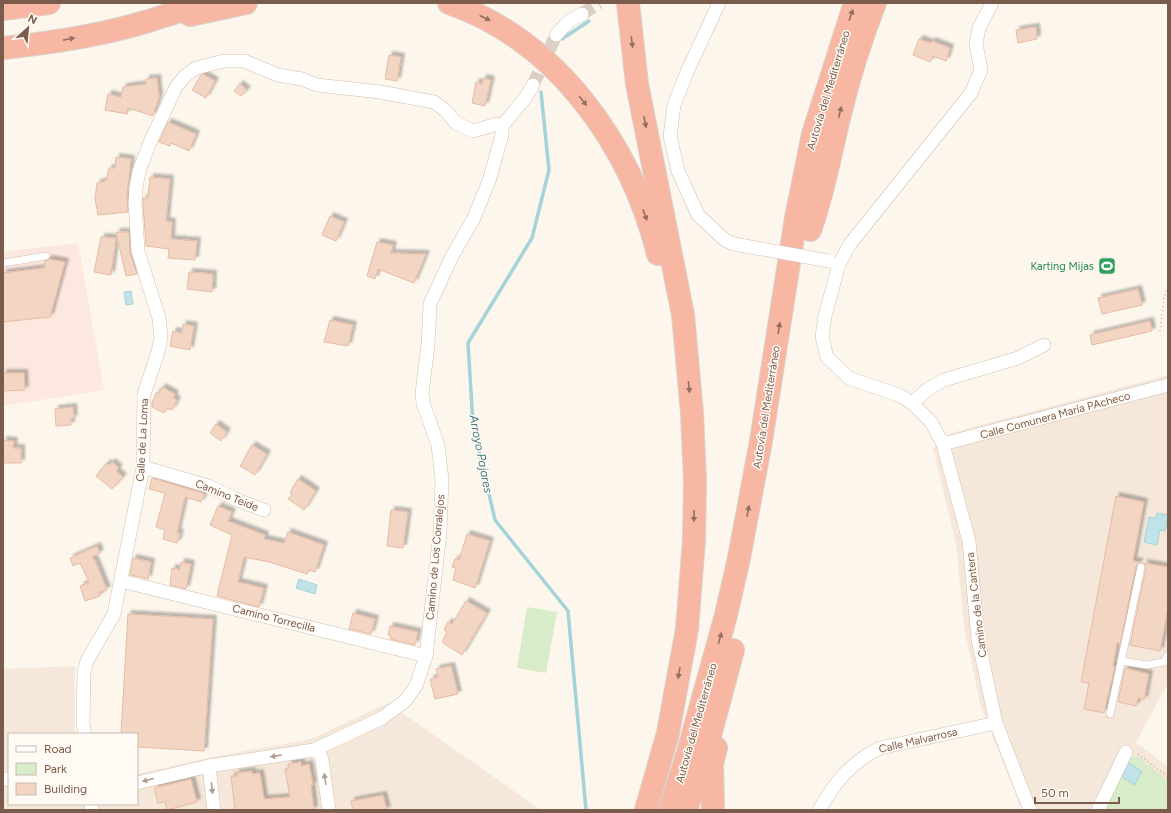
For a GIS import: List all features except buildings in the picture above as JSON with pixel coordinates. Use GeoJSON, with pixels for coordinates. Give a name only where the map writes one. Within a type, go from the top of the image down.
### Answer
{"type":"FeatureCollection","features":[{"type":"Feature","properties":{"kind":"highway"},"geometry":{"type":"LineString","coordinates":[[3,9],[49,3]]}},
{"type":"Feature","properties":{"kind":"highway"},"geometry":{"type":"LineString","coordinates":[[3,48],[46,43],[144,22],[206,3]]}},
{"type":"Feature","properties":{"kind":"highway"},"geometry":{"type":"LineString","coordinates":[[144,22],[167,21],[246,3]]}},
{"type":"Feature","properties":{"kind":"highway"},"geometry":{"type":"LineString","coordinates":[[449,3],[492,22],[519,39],[566,80],[589,108],[627,171],[640,201],[655,240],[674,316],[684,348]]}},
{"type":"Feature","properties":{"kind":"highway"},"geometry":{"type":"LineString","coordinates":[[628,3],[637,84],[683,315],[684,348],[692,413],[695,482],[694,540],[687,629],[668,733],[646,810]]}},
{"type":"Feature","properties":{"kind":"highway","name":"Autovía del Mediterráneo"},"geometry":{"type":"LineString","coordinates":[[670,810],[712,668],[739,558],[761,441],[796,218],[813,134],[855,3]]}},
{"type":"Feature","properties":{"kind":"highway"},"geometry":{"type":"LineString","coordinates":[[810,230],[821,202],[840,115],[852,70],[875,3]]}},
{"type":"Feature","properties":{"kind":"highway"},"geometry":{"type":"LineString","coordinates":[[686,810],[722,692],[746,595],[767,493],[810,230],[822,135],[823,106]]}},
{"type":"Feature","properties":{"kind":"highway"},"geometry":{"type":"LineString","coordinates":[[713,810],[712,764],[722,718],[722,692]]}},
{"type":"Feature","properties":{"kind":"street"},"geometry":{"type":"LineString","coordinates":[[719,3],[687,72],[674,105],[670,136],[678,171],[698,215],[725,240],[734,244],[834,262]]}},
{"type":"Feature","properties":{"kind":"street","name":"Camino de la Cantera"},"geometry":{"type":"LineString","coordinates":[[992,3],[979,28],[976,44],[981,70],[971,93],[834,262],[822,338],[827,357],[849,378],[901,396],[912,403],[931,422],[943,444],[969,541],[978,639],[996,723],[1030,810]]}},
{"type":"Feature","properties":{"kind":"street"},"geometry":{"type":"LineString","coordinates":[[556,35],[568,22],[582,14]]}},
{"type":"Feature","properties":{"kind":"street","name":"Calle de La Loma"},"geometry":{"type":"LineString","coordinates":[[85,733],[84,672],[87,662],[114,614],[143,467],[143,404],[158,352],[161,330],[152,293],[138,251],[135,203],[137,179],[151,140],[176,87],[185,76],[196,68],[210,63],[244,61],[278,75],[302,79],[316,85],[380,92],[434,102],[440,105],[456,123],[473,131],[497,124],[502,126]]}},
{"type":"Feature","properties":{"kind":"street"},"geometry":{"type":"LineString","coordinates":[[502,126],[526,97],[533,85]]}},
{"type":"Feature","properties":{"kind":"street","name":"Camino de Los Corralejos"},"geometry":{"type":"LineString","coordinates":[[138,783],[209,766],[314,750],[382,718],[406,701],[416,686],[426,656],[440,532],[442,480],[438,445],[422,393],[428,345],[428,313],[430,304],[452,256],[473,220],[482,200],[502,135],[502,126]]}},
{"type":"Feature","properties":{"kind":"street"},"geometry":{"type":"LineString","coordinates":[[912,403],[928,389],[944,380],[1018,358],[1044,345]]}},
{"type":"Feature","properties":{"kind":"street","name":"Calle Comunera María PAcheco"},"geometry":{"type":"LineString","coordinates":[[943,444],[1168,385]]}},
{"type":"Feature","properties":{"kind":"street","name":"Camino Teide"},"geometry":{"type":"LineString","coordinates":[[143,467],[208,486],[264,510]]}},
{"type":"Feature","properties":{"kind":"street","name":"Camino Torrecilla"},"geometry":{"type":"LineString","coordinates":[[121,581],[426,656]]}},
{"type":"Feature","properties":{"kind":"street","name":"Calle Malvarrosa"},"geometry":{"type":"LineString","coordinates":[[819,810],[851,766],[862,756],[874,750],[929,736],[996,723]]}},
{"type":"Feature","properties":{"kind":"street"},"geometry":{"type":"LineString","coordinates":[[314,750],[320,754],[322,760],[330,810]]}},
{"type":"Feature","properties":{"kind":"street"},"geometry":{"type":"LineString","coordinates":[[1098,810],[1126,752]]}},
{"type":"Feature","properties":{"kind":"street"},"geometry":{"type":"LineString","coordinates":[[209,766],[214,810]]}},
{"type":"Feature","properties":{"kind":"lane"},"geometry":{"type":"LineString","coordinates":[[3,263],[46,256]]}},
{"type":"Feature","properties":{"kind":"lane"},"geometry":{"type":"LineString","coordinates":[[1110,714],[1141,567]]}},
{"type":"Feature","properties":{"kind":"lane"},"geometry":{"type":"LineString","coordinates":[[1121,661],[1147,666],[1164,662],[1168,655]]}},
{"type":"Feature","properties":{"kind":"path"},"geometry":{"type":"LineString","coordinates":[[1160,331],[1164,298],[1168,287]]}},
{"type":"Feature","properties":{"kind":"path"},"geometry":{"type":"LineString","coordinates":[[1126,752],[1134,751],[1168,777]]}},
{"type":"Feature","properties":{"kind":"shaded area"},"geometry":{"type":"Polygon","coordinates":[[[78,243],[104,390],[3,406],[3,252],[78,243]]]}},
{"type":"Feature","properties":{"kind":"shaded area"},"geometry":{"type":"Polygon","coordinates":[[[1168,375],[1168,683],[1136,742],[1168,767],[1168,810],[1022,810],[981,707],[965,633],[956,544],[933,448],[951,433],[1168,375]]]}},
{"type":"Feature","properties":{"kind":"shaded area"},"geometry":{"type":"Polygon","coordinates":[[[75,666],[74,725],[76,733],[8,733],[8,805],[138,805],[138,774],[207,758],[311,739],[388,703],[541,810],[3,810],[3,669],[75,666]]]}},
{"type":"Feature","properties":{"kind":"green space"},"geometry":{"type":"Polygon","coordinates":[[[527,607],[557,612],[546,673],[517,668],[527,607]]]}},
{"type":"Feature","properties":{"kind":"green space"},"geometry":{"type":"Polygon","coordinates":[[[1137,756],[1168,781],[1168,810],[1104,810],[1128,759],[1137,756]]]}},
{"type":"Feature","properties":{"kind":"water"},"geometry":{"type":"Polygon","coordinates":[[[131,291],[133,304],[126,305],[124,292],[131,291]]]}},
{"type":"Feature","properties":{"kind":"water"},"geometry":{"type":"Polygon","coordinates":[[[1157,513],[1168,515],[1165,531],[1160,530],[1157,545],[1144,542],[1149,517],[1156,518],[1157,513]]]}},
{"type":"Feature","properties":{"kind":"water"},"geometry":{"type":"Polygon","coordinates":[[[299,579],[317,585],[315,594],[296,588],[299,579]]]}},
{"type":"Feature","properties":{"kind":"water"},"geometry":{"type":"Polygon","coordinates":[[[1128,762],[1142,772],[1134,785],[1121,776],[1128,762]]]}},
{"type":"Feature","properties":{"kind":"waterway","name":"Arroyo Pajares"},"geometry":{"type":"LineString","coordinates":[[562,39],[589,21]]}},
{"type":"Feature","properties":{"kind":"waterway","name":"Arroyo Pajares"},"geometry":{"type":"LineString","coordinates":[[541,92],[549,170],[532,238],[468,343],[473,425],[495,520],[568,611],[586,810]]}},
{"type":"Feature","properties":{"kind":"tunnel"},"geometry":{"type":"LineString","coordinates":[[582,14],[599,3]]}},
{"type":"Feature","properties":{"kind":"tunnel"},"geometry":{"type":"LineString","coordinates":[[533,85],[556,35]]}},
{"type":"Feature","properties":{"kind":"place","name":"Karting Mijas"},"geometry":{"type":"Point","coordinates":[1107,266]}}]}
